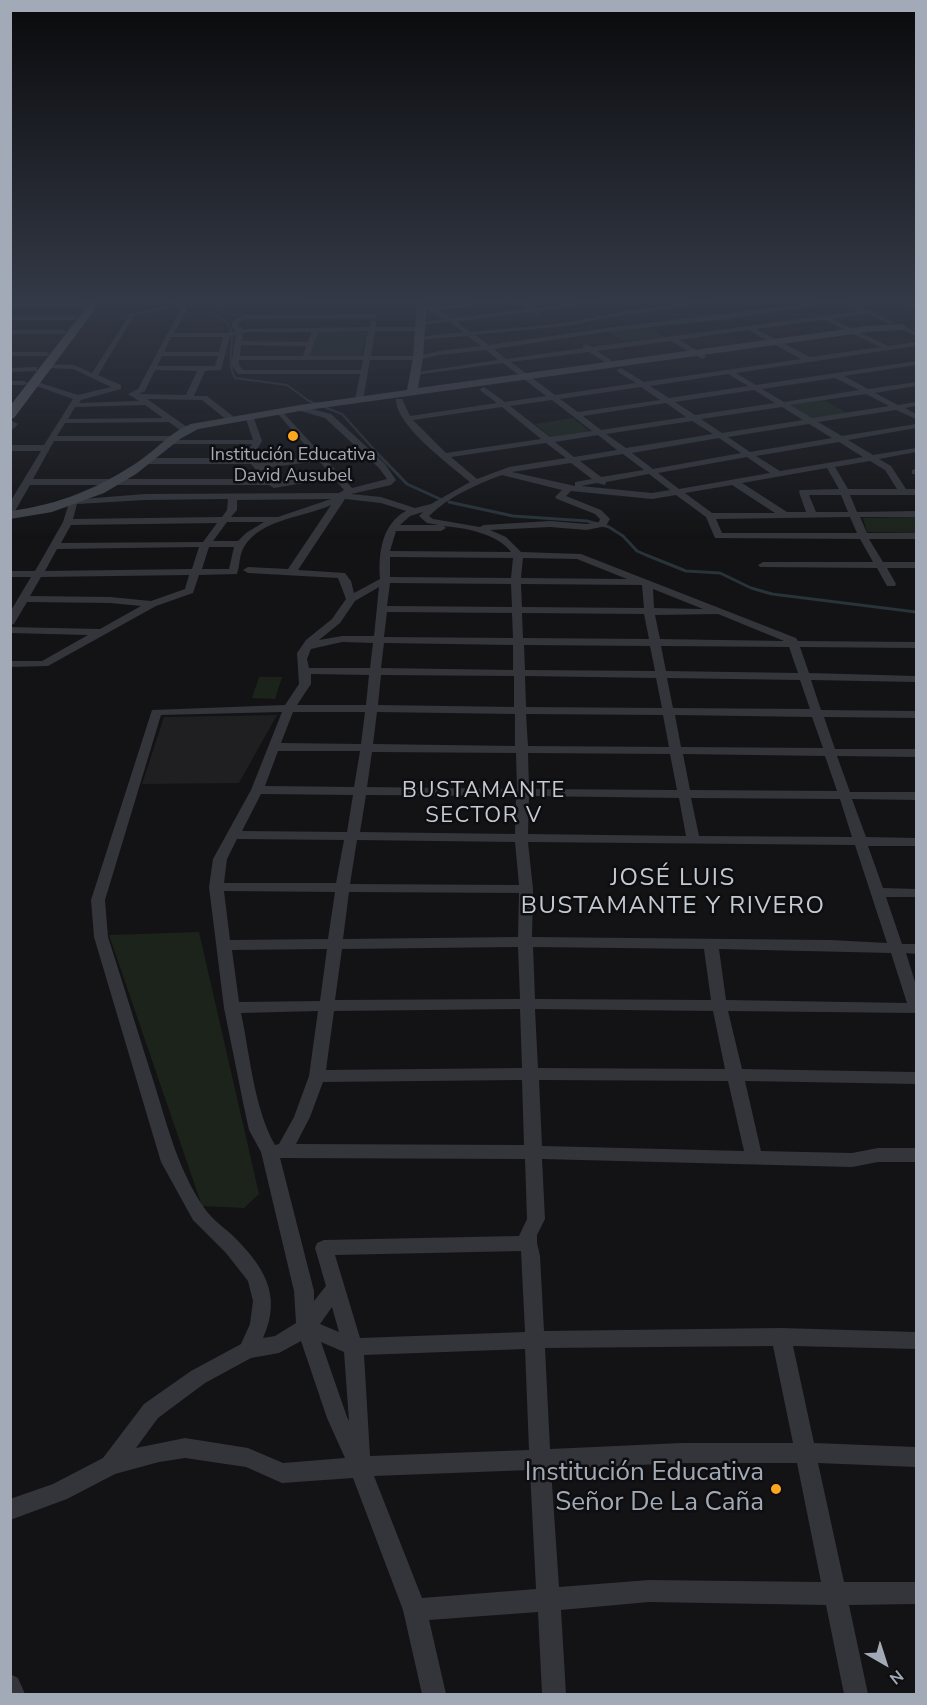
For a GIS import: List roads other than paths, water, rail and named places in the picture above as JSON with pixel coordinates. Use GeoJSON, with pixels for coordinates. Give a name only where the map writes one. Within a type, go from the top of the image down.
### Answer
{"type":"FeatureCollection","features":[{"type":"Feature","properties":{"kind":"main road"},"geometry":{"type":"LineString","coordinates":[[10,401],[29,382]]}},
{"type":"Feature","properties":{"kind":"main road"},"geometry":{"type":"LineString","coordinates":[[10,416],[29,382]]}},
{"type":"Feature","properties":{"kind":"street"},"geometry":{"type":"LineString","coordinates":[[102,380],[136,395],[172,420],[177,436]]}},
{"type":"Feature","properties":{"kind":"street"},"geometry":{"type":"LineString","coordinates":[[136,395],[147,380]]}},
{"type":"Feature","properties":{"kind":"street"},"geometry":{"type":"LineString","coordinates":[[189,397],[197,380]]}},
{"type":"Feature","properties":{"kind":"street"},"geometry":{"type":"LineString","coordinates":[[358,400],[362,380]]}},
{"type":"Feature","properties":{"kind":"street"},"geometry":{"type":"LineString","coordinates":[[412,392],[414,380]]}},
{"type":"Feature","properties":{"kind":"street"},"geometry":{"type":"LineString","coordinates":[[473,380],[613,492]]}},
{"type":"Feature","properties":{"kind":"street"},"geometry":{"type":"LineString","coordinates":[[10,515],[55,509],[74,502],[147,461],[177,436],[231,419],[412,392],[525,380]]}},
{"type":"Feature","properties":{"kind":"street"},"geometry":{"type":"LineString","coordinates":[[530,380],[710,516],[718,536],[916,536]]}},
{"type":"Feature","properties":{"kind":"street"},"geometry":{"type":"LineString","coordinates":[[637,380],[778,474]]}},
{"type":"Feature","properties":{"kind":"street"},"geometry":{"type":"LineString","coordinates":[[407,419],[673,380]]}},
{"type":"Feature","properties":{"kind":"street"},"geometry":{"type":"LineString","coordinates":[[741,380],[888,468],[903,492]]}},
{"type":"Feature","properties":{"kind":"street"},"geometry":{"type":"LineString","coordinates":[[574,415],[805,380]]}},
{"type":"Feature","properties":{"kind":"street"},"geometry":{"type":"LineString","coordinates":[[846,380],[916,417]]}},
{"type":"Feature","properties":{"kind":"street"},"geometry":{"type":"LineString","coordinates":[[10,383],[29,382],[75,401],[148,403]]}},
{"type":"Feature","properties":{"kind":"street"},"geometry":{"type":"LineString","coordinates":[[444,456],[916,384]]}},
{"type":"Feature","properties":{"kind":"street"},"geometry":{"type":"LineString","coordinates":[[10,510],[75,401],[118,387]]}},
{"type":"Feature","properties":{"kind":"street"},"geometry":{"type":"LineString","coordinates":[[136,395],[204,398],[231,419]]}},
{"type":"Feature","properties":{"kind":"street"},"geometry":{"type":"LineString","coordinates":[[399,401],[407,419],[444,456],[475,482]]}},
{"type":"Feature","properties":{"kind":"street"},"geometry":{"type":"LineString","coordinates":[[554,1695],[547,1600],[531,1256],[528,1243],[536,1219],[525,942],[526,889],[524,850],[521,838],[523,790],[516,580],[518,555],[505,542],[472,528],[430,521],[424,516],[432,508],[475,482],[500,472],[916,404]]}},
{"type":"Feature","properties":{"kind":"street"},"geometry":{"type":"LineString","coordinates":[[300,408],[328,416],[382,466],[392,480],[388,483],[323,497]]}},
{"type":"Feature","properties":{"kind":"street"},"geometry":{"type":"LineString","coordinates":[[280,411],[350,491]]}},
{"type":"Feature","properties":{"kind":"street"},"geometry":{"type":"LineString","coordinates":[[249,416],[257,442],[249,456],[272,483],[297,497]]}},
{"type":"Feature","properties":{"kind":"street"},"geometry":{"type":"LineString","coordinates":[[62,421],[172,420]]}},
{"type":"Feature","properties":{"kind":"street"},"geometry":{"type":"LineString","coordinates":[[10,422],[14,424],[10,430]]}},
{"type":"Feature","properties":{"kind":"street"},"geometry":{"type":"LineString","coordinates":[[565,487],[916,426]]}},
{"type":"Feature","properties":{"kind":"street"},"geometry":{"type":"LineString","coordinates":[[52,439],[177,436],[257,442]]}},
{"type":"Feature","properties":{"kind":"street"},"geometry":{"type":"LineString","coordinates":[[10,448],[46,448]]}},
{"type":"Feature","properties":{"kind":"street"},"geometry":{"type":"LineString","coordinates":[[500,472],[565,487],[652,496],[916,450]]}},
{"type":"Feature","properties":{"kind":"street"},"geometry":{"type":"LineString","coordinates":[[147,461],[255,463],[322,458]]}},
{"type":"Feature","properties":{"kind":"street"},"geometry":{"type":"LineString","coordinates":[[830,465],[863,536],[891,584]]}},
{"type":"Feature","properties":{"kind":"street"},"geometry":{"type":"LineString","coordinates":[[28,482],[116,480],[142,483],[272,483],[336,475]]}},
{"type":"Feature","properties":{"kind":"street"},"geometry":{"type":"LineString","coordinates":[[734,482],[789,515],[802,536]]}},
{"type":"Feature","properties":{"kind":"street"},"geometry":{"type":"LineString","coordinates":[[392,528],[472,528],[550,524],[586,527],[603,524],[605,519],[598,512],[560,497],[565,487]]}},
{"type":"Feature","properties":{"kind":"street"},"geometry":{"type":"LineString","coordinates":[[812,515],[804,492],[916,492]]}},
{"type":"Feature","properties":{"kind":"street"},"geometry":{"type":"LineString","coordinates":[[74,502],[120,496],[323,497],[375,499],[398,504],[414,512]]}},
{"type":"Feature","properties":{"kind":"street"},"geometry":{"type":"LineString","coordinates":[[10,664],[44,664],[152,604],[189,591],[205,545],[232,510],[233,497]]}},
{"type":"Feature","properties":{"kind":"street"},"geometry":{"type":"LineString","coordinates":[[10,574],[233,572],[242,544],[256,532],[278,519],[341,498]]}},
{"type":"Feature","properties":{"kind":"street"},"geometry":{"type":"LineString","coordinates":[[292,571],[341,498]]}},
{"type":"Feature","properties":{"kind":"street"},"geometry":{"type":"LineString","coordinates":[[10,622],[68,522],[74,502]]}},
{"type":"Feature","properties":{"kind":"street"},"geometry":{"type":"LineString","coordinates":[[277,1151],[302,1117],[317,1077],[348,847],[353,835],[372,709],[377,640],[383,609],[385,580],[383,566],[392,528],[406,514],[432,508]]}},
{"type":"Feature","properties":{"kind":"street"},"geometry":{"type":"LineString","coordinates":[[710,516],[916,514]]}},
{"type":"Feature","properties":{"kind":"street"},"geometry":{"type":"LineString","coordinates":[[68,522],[278,519]]}},
{"type":"Feature","properties":{"kind":"street"},"geometry":{"type":"LineString","coordinates":[[54,546],[242,544]]}},
{"type":"Feature","properties":{"kind":"street"},"geometry":{"type":"LineString","coordinates":[[232,1008],[328,1005],[916,1007],[874,877],[792,640],[578,556],[386,554]]}},
{"type":"Feature","properties":{"kind":"street"},"geometry":{"type":"LineString","coordinates":[[763,565],[916,564]]}},
{"type":"Feature","properties":{"kind":"street"},"geometry":{"type":"LineString","coordinates":[[248,570],[341,575],[346,581],[351,599]]}},
{"type":"Feature","properties":{"kind":"street"},"geometry":{"type":"LineString","coordinates":[[434,1695],[415,1610],[360,1467],[338,1418],[306,1327],[304,1292],[277,1151],[258,1130],[232,1008],[216,887],[220,859],[257,790],[289,708],[305,684],[305,671],[301,659],[306,647],[336,621],[351,599],[385,580],[647,582]]}},
{"type":"Feature","properties":{"kind":"street"},"geometry":{"type":"LineString","coordinates":[[647,582],[649,612],[693,839]]}},
{"type":"Feature","properties":{"kind":"street"},"geometry":{"type":"LineString","coordinates":[[23,599],[152,604]]}},
{"type":"Feature","properties":{"kind":"street"},"geometry":{"type":"LineString","coordinates":[[383,609],[723,612]]}},
{"type":"Feature","properties":{"kind":"street"},"geometry":{"type":"LineString","coordinates":[[10,630],[103,632]]}},
{"type":"Feature","properties":{"kind":"street"},"geometry":{"type":"LineString","coordinates":[[306,647],[340,638],[916,645]]}},
{"type":"Feature","properties":{"kind":"street"},"geometry":{"type":"LineString","coordinates":[[305,671],[916,679]]}},
{"type":"Feature","properties":{"kind":"street"},"geometry":{"type":"LineString","coordinates":[[248,1350],[260,1324],[263,1301],[261,1289],[255,1276],[233,1248],[199,1215],[170,1162],[101,937],[98,900],[156,712],[289,708],[916,714]]}},
{"type":"Feature","properties":{"kind":"street"},"geometry":{"type":"LineString","coordinates":[[275,747],[916,753]]}},
{"type":"Feature","properties":{"kind":"street"},"geometry":{"type":"LineString","coordinates":[[257,790],[523,790],[916,796]]}},
{"type":"Feature","properties":{"kind":"street"},"geometry":{"type":"LineString","coordinates":[[234,835],[916,842]]}},
{"type":"Feature","properties":{"kind":"street"},"geometry":{"type":"LineString","coordinates":[[216,887],[526,889]]}},
{"type":"Feature","properties":{"kind":"street"},"geometry":{"type":"LineString","coordinates":[[877,892],[916,893]]}},
{"type":"Feature","properties":{"kind":"street"},"geometry":{"type":"LineString","coordinates":[[222,945],[337,942],[525,942],[831,945],[916,949]]}},
{"type":"Feature","properties":{"kind":"street"},"geometry":{"type":"LineString","coordinates":[[711,944],[719,1005],[754,1158]]}},
{"type":"Feature","properties":{"kind":"street"},"geometry":{"type":"LineString","coordinates":[[317,1077],[529,1074],[916,1078]]}},
{"type":"Feature","properties":{"kind":"street"},"geometry":{"type":"LineString","coordinates":[[277,1151],[533,1152],[852,1160],[878,1155],[916,1155]]}},
{"type":"Feature","properties":{"kind":"street"},"geometry":{"type":"LineString","coordinates":[[360,1467],[359,1418],[353,1347],[334,1289],[324,1248],[528,1243]]}},
{"type":"Feature","properties":{"kind":"street"},"geometry":{"type":"LineString","coordinates":[[111,1465],[151,1411],[198,1377],[248,1350],[279,1344],[306,1327],[334,1289]]}},
{"type":"Feature","properties":{"kind":"street"},"geometry":{"type":"LineString","coordinates":[[306,1327],[353,1347],[534,1340],[781,1337],[916,1340]]}},
{"type":"Feature","properties":{"kind":"street"},"geometry":{"type":"LineString","coordinates":[[781,1337],[856,1695]]}},
{"type":"Feature","properties":{"kind":"street"},"geometry":{"type":"LineString","coordinates":[[10,1510],[59,1492],[111,1465],[159,1452],[185,1448],[248,1458],[282,1473],[360,1467],[682,1453],[807,1453],[916,1457]]}},
{"type":"Feature","properties":{"kind":"street"},"geometry":{"type":"LineString","coordinates":[[415,1610],[650,1591],[916,1593]]}},
{"type":"Feature","properties":{"kind":"waterway"},"geometry":{"type":"LineString","coordinates":[[247,380],[287,385],[309,401],[342,414],[380,456]]}},
{"type":"Feature","properties":{"kind":"waterway"},"geometry":{"type":"LineString","coordinates":[[379,455],[407,484],[440,499]]}},
{"type":"Feature","properties":{"kind":"waterway"},"geometry":{"type":"LineString","coordinates":[[449,502],[513,516],[587,521],[609,527],[623,536],[637,551],[646,555],[686,571],[720,573],[751,588],[772,594],[916,612]]}},
{"type":"Feature","properties":{"kind":"place","name":"Institución Educativa David Ausubel"},"geometry":{"type":"Point","coordinates":[293,436]}},
{"type":"Feature","properties":{"kind":"place","name":"Institución Educativa Señor De La Caña"},"geometry":{"type":"Point","coordinates":[776,1489]}},
{"type":"Feature","properties":{"kind":"district","name":"BUSTAMANTE SECTOR V"},"geometry":{"type":"Point","coordinates":[484,804]}},
{"type":"Feature","properties":{"kind":"district","name":"JOSÉ LUIS BUSTAMANTE Y RIVERO"},"geometry":{"type":"Point","coordinates":[673,893]}}]}
